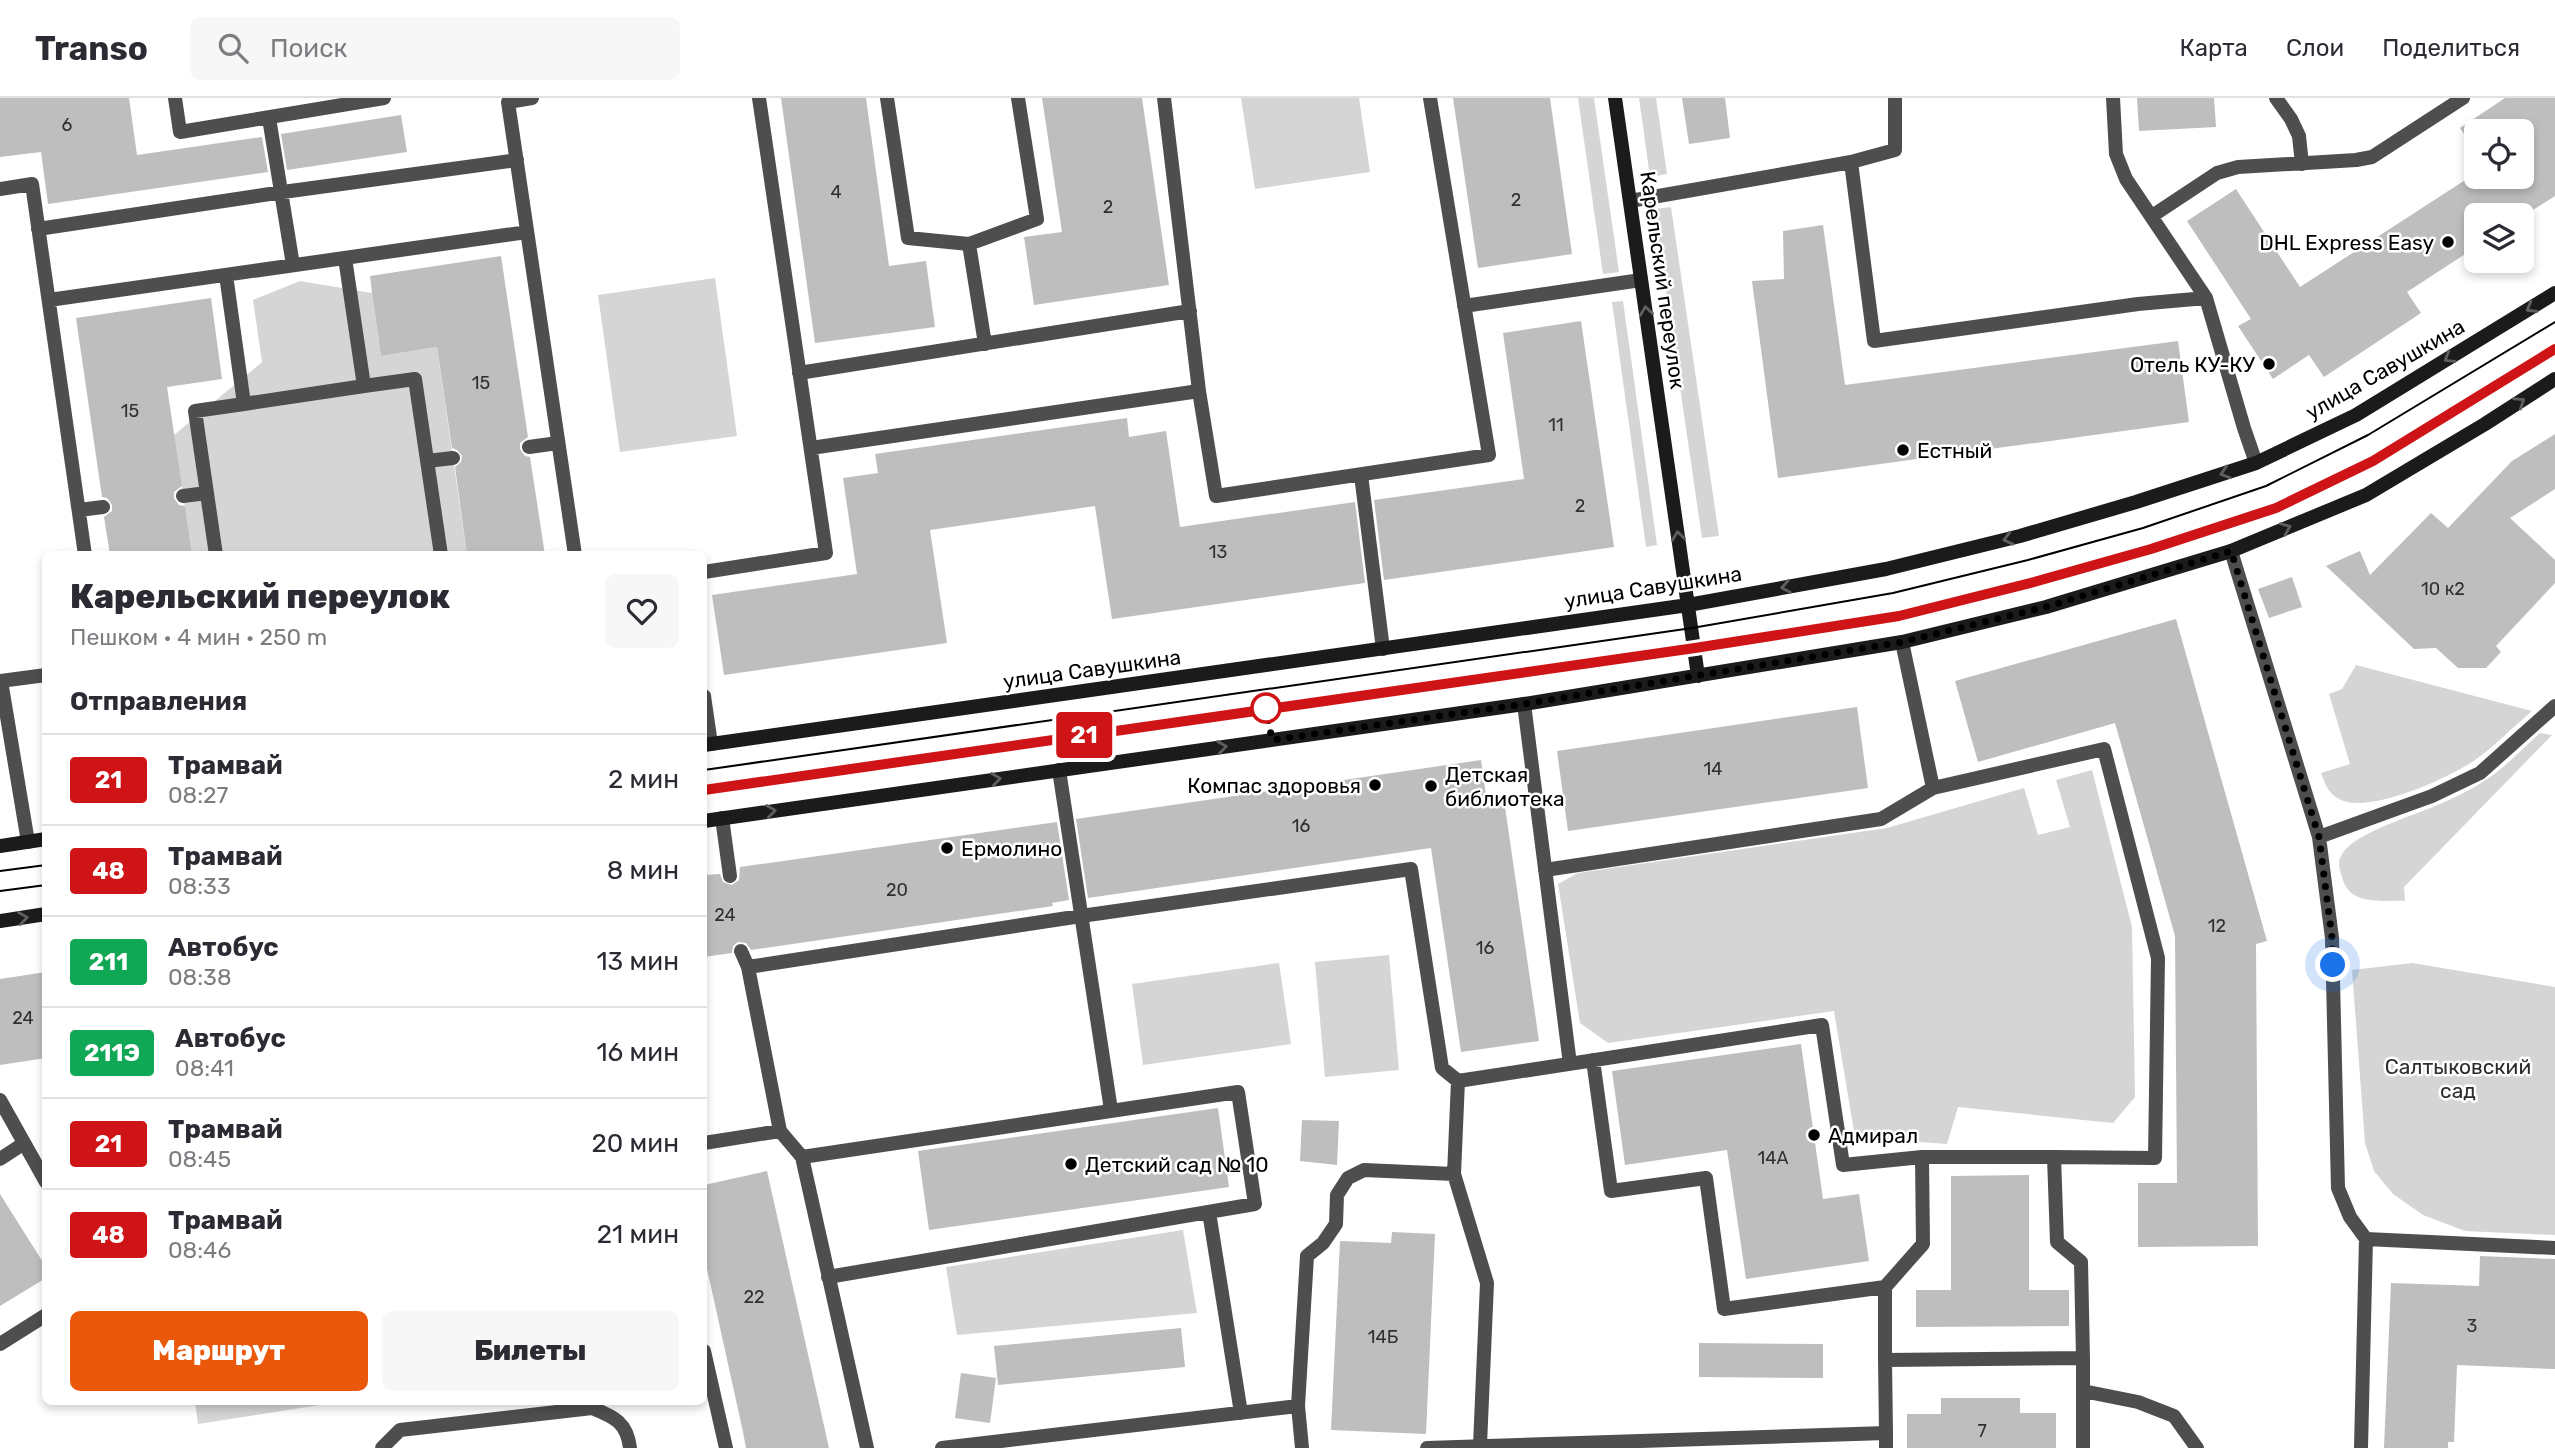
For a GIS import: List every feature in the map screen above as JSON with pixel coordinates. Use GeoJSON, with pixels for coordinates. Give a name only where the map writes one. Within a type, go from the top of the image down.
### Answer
{"type":"FeatureCollection","features":[{"type":"Feature","properties":{"kind":"main road","name":"Карельский переулок"},"geometry":{"type":"LineString","coordinates":[[1615,98],[1698,676]]}},
{"type":"Feature","properties":{"kind":"main road","name":"улица Савушкина"},"geometry":{"type":"LineString","coordinates":[[707,745],[1688,605],[1886,569],[2020,536],[2256,463],[2356,415],[2555,293]]}},
{"type":"Feature","properties":{"kind":"main road"},"geometry":{"type":"LineString","coordinates":[[707,820],[1524,704],[1902,642],[2046,607],[2231,551],[2366,495],[2555,379]]}},
{"type":"Feature","properties":{"kind":"main road"},"geometry":{"type":"LineString","coordinates":[[0,846],[42,840]]}},
{"type":"Feature","properties":{"kind":"main road"},"geometry":{"type":"LineString","coordinates":[[0,921],[42,915]]}},
{"type":"Feature","properties":{"kind":"lane"},"geometry":{"type":"LineString","coordinates":[[174,98],[180,132],[384,98]]}},
{"type":"Feature","properties":{"kind":"lane"},"geometry":{"type":"LineString","coordinates":[[532,98],[508,102],[574,551]]}},
{"type":"Feature","properties":{"kind":"lane"},"geometry":{"type":"LineString","coordinates":[[707,572],[826,553],[759,98]]}},
{"type":"Feature","properties":{"kind":"lane"},"geometry":{"type":"LineString","coordinates":[[887,98],[908,239],[969,244],[1037,219],[1018,98]]}},
{"type":"Feature","properties":{"kind":"lane"},"geometry":{"type":"LineString","coordinates":[[1164,98],[1199,391],[1216,496],[1489,456],[1430,98]]}},
{"type":"Feature","properties":{"kind":"lane"},"geometry":{"type":"LineString","coordinates":[[1630,201],[1851,162],[1895,150],[1895,98]]}},
{"type":"Feature","properties":{"kind":"lane"},"geometry":{"type":"LineString","coordinates":[[2113,98],[2116,154],[2126,179],[2206,298],[2256,463]]}},
{"type":"Feature","properties":{"kind":"lane"},"geometry":{"type":"LineString","coordinates":[[2276,98],[2299,136],[2302,163]]}},
{"type":"Feature","properties":{"kind":"lane"},"geometry":{"type":"LineString","coordinates":[[2152,216],[2217,173],[2238,167],[2372,157],[2463,98]]}},
{"type":"Feature","properties":{"kind":"lane"},"geometry":{"type":"LineString","coordinates":[[270,118],[293,265]]}},
{"type":"Feature","properties":{"kind":"lane"},"geometry":{"type":"LineString","coordinates":[[38,229],[517,160]]}},
{"type":"Feature","properties":{"kind":"lane"},"geometry":{"type":"LineString","coordinates":[[1851,162],[1874,341],[2138,304],[2206,298]]}},
{"type":"Feature","properties":{"kind":"lane"},"geometry":{"type":"LineString","coordinates":[[0,189],[32,184],[84,551]]}},
{"type":"Feature","properties":{"kind":"lane"},"geometry":{"type":"LineString","coordinates":[[49,300],[527,232]]}},
{"type":"Feature","properties":{"kind":"lane"},"geometry":{"type":"LineString","coordinates":[[969,244],[985,344]]}},
{"type":"Feature","properties":{"kind":"lane"},"geometry":{"type":"LineString","coordinates":[[345,258],[363,386]]}},
{"type":"Feature","properties":{"kind":"lane"},"geometry":{"type":"LineString","coordinates":[[226,275],[244,404]]}},
{"type":"Feature","properties":{"kind":"lane"},"geometry":{"type":"LineString","coordinates":[[1464,306],[1641,279]]}},
{"type":"Feature","properties":{"kind":"lane"},"geometry":{"type":"LineString","coordinates":[[799,373],[1190,311]]}},
{"type":"Feature","properties":{"kind":"lane"},"geometry":{"type":"LineString","coordinates":[[215,551],[195,411],[415,379],[440,551]]}},
{"type":"Feature","properties":{"kind":"lane"},"geometry":{"type":"LineString","coordinates":[[811,448],[1199,391]]}},
{"type":"Feature","properties":{"kind":"lane"},"geometry":{"type":"LineString","coordinates":[[529,447],[558,443]]}},
{"type":"Feature","properties":{"kind":"lane"},"geometry":{"type":"LineString","coordinates":[[427,461],[453,458]]}},
{"type":"Feature","properties":{"kind":"lane"},"geometry":{"type":"LineString","coordinates":[[1361,475],[1383,649]]}},
{"type":"Feature","properties":{"kind":"lane"},"geometry":{"type":"LineString","coordinates":[[183,496],[207,493]]}},
{"type":"Feature","properties":{"kind":"lane"},"geometry":{"type":"LineString","coordinates":[[79,510],[103,507]]}},
{"type":"Feature","properties":{"kind":"lane"},"geometry":{"type":"LineString","coordinates":[[2231,551],[2319,837],[2332,938],[2338,1188],[2350,1217],[2366,1240],[2361,1448]]}},
{"type":"Feature","properties":{"kind":"lane"},"geometry":{"type":"LineString","coordinates":[[1902,642],[1933,789]]}},
{"type":"Feature","properties":{"kind":"lane"},"geometry":{"type":"LineString","coordinates":[[28,842],[1,681],[42,676]]}},
{"type":"Feature","properties":{"kind":"lane"},"geometry":{"type":"LineString","coordinates":[[1524,704],[1570,1064]]}},
{"type":"Feature","properties":{"kind":"lane"},"geometry":{"type":"LineString","coordinates":[[2319,837],[2432,796],[2480,773],[2555,706]]}},
{"type":"Feature","properties":{"kind":"lane"},"geometry":{"type":"LineString","coordinates":[[748,967],[1411,869],[1442,1068],[1458,1081],[1822,1025],[1843,1165],[1922,1157],[2155,1158],[2158,958],[2104,749],[1933,789],[1881,819],[1545,870]]}},
{"type":"Feature","properties":{"kind":"lane"},"geometry":{"type":"LineString","coordinates":[[1059,770],[1111,1110]]}},
{"type":"Feature","properties":{"kind":"lane"},"geometry":{"type":"LineString","coordinates":[[722,818],[730,876]]}},
{"type":"Feature","properties":{"kind":"lane"},"geometry":{"type":"LineString","coordinates":[[741,951],[748,967],[780,1131],[802,1157],[867,1448]]}},
{"type":"Feature","properties":{"kind":"lane"},"geometry":{"type":"LineString","coordinates":[[1593,1060],[1611,1191],[1706,1178],[1724,1309],[1885,1287],[1923,1244],[1922,1157]]}},
{"type":"Feature","properties":{"kind":"lane"},"geometry":{"type":"LineString","coordinates":[[1458,1081],[1454,1174],[1487,1283],[1480,1445]]}},
{"type":"Feature","properties":{"kind":"lane"},"geometry":{"type":"LineString","coordinates":[[802,1157],[1238,1091],[1255,1204],[828,1277]]}},
{"type":"Feature","properties":{"kind":"lane"},"geometry":{"type":"LineString","coordinates":[[0,1100],[42,1175]]}},
{"type":"Feature","properties":{"kind":"lane"},"geometry":{"type":"LineString","coordinates":[[707,1143],[780,1131]]}},
{"type":"Feature","properties":{"kind":"lane"},"geometry":{"type":"LineString","coordinates":[[0,1159],[23,1144]]}},
{"type":"Feature","properties":{"kind":"lane"},"geometry":{"type":"LineString","coordinates":[[2054,1157],[2057,1242],[2081,1262],[2083,1448]]}},
{"type":"Feature","properties":{"kind":"lane"},"geometry":{"type":"LineString","coordinates":[[1302,1448],[1298,1406],[1307,1256],[1323,1243],[1336,1224],[1337,1195],[1348,1178],[1364,1170],[1454,1174]]}},
{"type":"Feature","properties":{"kind":"lane"},"geometry":{"type":"LineString","coordinates":[[1209,1212],[1241,1413]]}},
{"type":"Feature","properties":{"kind":"lane"},"geometry":{"type":"LineString","coordinates":[[2366,1240],[2555,1248]]}},
{"type":"Feature","properties":{"kind":"lane"},"geometry":{"type":"LineString","coordinates":[[1427,1448],[1480,1445],[1886,1441],[1885,1287]]}},
{"type":"Feature","properties":{"kind":"lane"},"geometry":{"type":"LineString","coordinates":[[0,1344],[42,1318]]}},
{"type":"Feature","properties":{"kind":"lane"},"geometry":{"type":"LineString","coordinates":[[1885,1360],[2083,1358]]}},
{"type":"Feature","properties":{"kind":"lane"},"geometry":{"type":"LineString","coordinates":[[707,1364],[726,1448]]}},
{"type":"Feature","properties":{"kind":"lane"},"geometry":{"type":"LineString","coordinates":[[2083,1391],[2138,1402],[2174,1416],[2197,1448]]}},
{"type":"Feature","properties":{"kind":"lane"},"geometry":{"type":"LineString","coordinates":[[942,1448],[1298,1406]]}},
{"type":"Feature","properties":{"kind":"lane"},"geometry":{"type":"LineString","coordinates":[[382,1448],[400,1430],[592,1408],[615,1417],[629,1435],[630,1448]]}},
{"type":"Feature","properties":{"kind":"green space"},"geometry":{"type":"Polygon","coordinates":[[[1241,98],[1359,98],[1370,172],[1255,189],[1241,98]]]}},
{"type":"Feature","properties":{"kind":"green space"},"geometry":{"type":"Polygon","coordinates":[[[1578,98],[1594,98],[1619,272],[1603,274],[1578,98]]]}},
{"type":"Feature","properties":{"kind":"green space"},"geometry":{"type":"Polygon","coordinates":[[[1639,98],[1656,98],[1667,174],[1650,177],[1639,98]]]}},
{"type":"Feature","properties":{"kind":"green space"},"geometry":{"type":"Polygon","coordinates":[[[1671,207],[1719,536],[1702,538],[1654,209],[1671,207]]]}},
{"type":"Feature","properties":{"kind":"green space"},"geometry":{"type":"Polygon","coordinates":[[[715,278],[737,436],[620,452],[598,295],[715,278]]]}},
{"type":"Feature","properties":{"kind":"green space"},"geometry":{"type":"Polygon","coordinates":[[[300,281],[372,293],[381,356],[437,347],[466,551],[191,551],[174,435],[262,362],[253,300],[300,281]]]}},
{"type":"Feature","properties":{"kind":"green space"},"geometry":{"type":"Polygon","coordinates":[[[1623,301],[1657,545],[1646,547],[1612,302],[1623,301]]]}},
{"type":"Feature","properties":{"kind":"green space"},"geometry":{"type":"Polygon","coordinates":[[[2356,665],[2532,711],[2463,768],[2408,792],[2369,802],[2352,803],[2332,794],[2321,773],[2350,764],[2329,694],[2342,689],[2356,665]]]}},
{"type":"Feature","properties":{"kind":"green space"},"geometry":{"type":"Polygon","coordinates":[[[2540,733],[2552,735],[2404,887],[2405,901],[2367,900],[2351,893],[2340,872],[2339,864],[2347,848],[2369,833],[2475,787],[2501,769],[2540,733]]]}},
{"type":"Feature","properties":{"kind":"green space"},"geometry":{"type":"Polygon","coordinates":[[[2092,770],[2132,927],[2135,1097],[2113,1123],[1958,1107],[1947,1144],[1855,1137],[1834,1011],[1608,1043],[1580,1023],[1558,884],[1578,873],[1887,828],[2024,788],[2038,835],[2070,827],[2056,780],[2092,770]]]}},
{"type":"Feature","properties":{"kind":"green space"},"geometry":{"type":"Polygon","coordinates":[[[1389,955],[1399,1070],[1325,1077],[1315,962],[1389,955]]]}},
{"type":"Feature","properties":{"kind":"green space"},"geometry":{"type":"Polygon","coordinates":[[[1279,963],[1291,1044],[1143,1065],[1132,984],[1279,963]]]}},
{"type":"Feature","properties":{"kind":"green space","name":"Салтыковский сад"},"geometry":{"type":"Polygon","coordinates":[[[2412,963],[2555,987],[2555,1235],[2465,1231],[2423,1215],[2393,1194],[2374,1171],[2365,1143],[2352,970],[2412,963]]]}},
{"type":"Feature","properties":{"kind":"green space"},"geometry":{"type":"Polygon","coordinates":[[[1183,1230],[1197,1313],[957,1335],[946,1267],[1183,1230]]]}},
{"type":"Feature","properties":{"kind":"green space"},"geometry":{"type":"Polygon","coordinates":[[[195,1405],[320,1405],[198,1424],[195,1405]]]}},
{"type":"Feature","properties":{"kind":"building"},"geometry":{"type":"Polygon","coordinates":[[[0,98],[129,98],[137,155],[262,137],[268,172],[48,204],[41,152],[0,157],[0,98]]]}},
{"type":"Feature","properties":{"kind":"building"},"geometry":{"type":"Polygon","coordinates":[[[781,98],[866,98],[889,266],[926,261],[935,327],[815,343],[781,98]]]}},
{"type":"Feature","properties":{"kind":"building"},"geometry":{"type":"Polygon","coordinates":[[[1042,98],[1142,98],[1169,285],[1034,305],[1024,237],[1062,232],[1042,98]]]}},
{"type":"Feature","properties":{"kind":"building"},"geometry":{"type":"Polygon","coordinates":[[[1453,98],[1550,98],[1572,254],[1478,268],[1453,98]]]}},
{"type":"Feature","properties":{"kind":"building"},"geometry":{"type":"Polygon","coordinates":[[[1682,98],[1725,98],[1730,138],[1689,144],[1682,98]]]}},
{"type":"Feature","properties":{"kind":"building"},"geometry":{"type":"Polygon","coordinates":[[[2137,98],[2214,98],[2216,127],[2139,131],[2137,98]]]}},
{"type":"Feature","properties":{"kind":"building"},"geometry":{"type":"Polygon","coordinates":[[[2505,98],[2555,98],[2555,196],[2534,209],[2534,203],[2464,203],[2464,255],[2407,292],[2421,313],[2324,377],[2309,355],[2273,379],[2238,326],[2251,319],[2187,221],[2236,189],[2300,287],[2464,181],[2464,189],[2534,189],[2534,119],[2474,119],[2505,98]]]}},
{"type":"Feature","properties":{"kind":"building"},"geometry":{"type":"Polygon","coordinates":[[[401,115],[407,152],[287,170],[281,134],[401,115]]]}},
{"type":"Feature","properties":{"kind":"building"},"geometry":{"type":"Polygon","coordinates":[[[1823,225],[1845,385],[2178,341],[2189,422],[1778,478],[1752,281],[1784,279],[1783,231],[1823,225]]]}},
{"type":"Feature","properties":{"kind":"building"},"geometry":{"type":"Polygon","coordinates":[[[501,256],[528,437],[520,443],[520,449],[525,456],[530,457],[544,551],[466,551],[455,467],[461,462],[462,456],[452,448],[437,347],[381,356],[370,276],[501,256]]]}},
{"type":"Feature","properties":{"kind":"building"},"geometry":{"type":"Polygon","coordinates":[[[211,298],[222,379],[167,387],[182,486],[174,492],[174,498],[179,505],[185,506],[191,551],[109,551],[104,517],[112,511],[112,505],[107,498],[102,497],[76,318],[211,298]]]}},
{"type":"Feature","properties":{"kind":"building"},"geometry":{"type":"Polygon","coordinates":[[[1581,321],[1614,547],[1384,580],[1374,500],[1524,479],[1503,333],[1581,321]]]}},
{"type":"Feature","properties":{"kind":"building"},"geometry":{"type":"Polygon","coordinates":[[[1127,418],[1129,437],[1166,431],[1180,527],[1355,502],[1365,583],[1112,619],[1095,506],[930,530],[947,643],[724,675],[712,595],[857,574],[843,478],[878,473],[875,454],[1127,418]]]}},
{"type":"Feature","properties":{"kind":"building"},"geometry":{"type":"Polygon","coordinates":[[[2555,434],[2555,489],[2510,518],[2555,560],[2555,583],[2496,646],[2501,652],[2486,668],[2458,668],[2436,648],[2414,649],[2326,566],[2360,551],[2370,575],[2431,513],[2448,528],[2512,461],[2555,434]]]}},
{"type":"Feature","properties":{"kind":"building"},"geometry":{"type":"Polygon","coordinates":[[[2292,577],[2302,607],[2269,618],[2258,589],[2292,577]]]}},
{"type":"Feature","properties":{"kind":"building"},"geometry":{"type":"Polygon","coordinates":[[[2176,619],[2267,941],[2256,944],[2258,1246],[2138,1247],[2138,1183],[2177,1183],[2175,936],[2115,723],[1978,762],[1955,681],[2176,619]]]}},
{"type":"Feature","properties":{"kind":"building"},"geometry":{"type":"Polygon","coordinates":[[[1857,707],[1868,788],[1568,831],[1557,751],[1857,707]]]}},
{"type":"Feature","properties":{"kind":"building"},"geometry":{"type":"Polygon","coordinates":[[[1481,760],[1487,802],[1504,800],[1539,1041],[1461,1052],[1431,848],[1088,898],[1076,819],[1481,760]]]}},
{"type":"Feature","properties":{"kind":"building"},"geometry":{"type":"Polygon","coordinates":[[[1057,822],[1069,900],[1052,903],[1053,906],[751,950],[746,943],[738,942],[733,946],[732,953],[707,957],[707,875],[720,874],[723,882],[732,885],[739,880],[740,867],[1057,822]]]}},
{"type":"Feature","properties":{"kind":"building"},"geometry":{"type":"Polygon","coordinates":[[[42,973],[42,1059],[0,1065],[0,979],[42,973]]]}},
{"type":"Feature","properties":{"kind":"building"},"geometry":{"type":"Polygon","coordinates":[[[1801,1044],[1823,1199],[1859,1194],[1869,1261],[1746,1279],[1727,1150],[1625,1165],[1612,1071],[1801,1044]]]}},
{"type":"Feature","properties":{"kind":"building"},"geometry":{"type":"Polygon","coordinates":[[[1218,1108],[1229,1187],[929,1230],[918,1151],[1218,1108]]]}},
{"type":"Feature","properties":{"kind":"building"},"geometry":{"type":"Polygon","coordinates":[[[1302,1120],[1339,1121],[1337,1165],[1300,1161],[1302,1120]]]}},
{"type":"Feature","properties":{"kind":"building"},"geometry":{"type":"Polygon","coordinates":[[[767,1171],[829,1448],[746,1448],[707,1269],[707,1184],[767,1171]]]}},
{"type":"Feature","properties":{"kind":"building"},"geometry":{"type":"Polygon","coordinates":[[[2029,1175],[2029,1290],[2069,1290],[2069,1326],[1916,1327],[1916,1290],[1951,1290],[1951,1176],[2029,1175]]]}},
{"type":"Feature","properties":{"kind":"building"},"geometry":{"type":"Polygon","coordinates":[[[0,1194],[42,1261],[42,1280],[0,1306],[0,1194]]]}},
{"type":"Feature","properties":{"kind":"building"},"geometry":{"type":"Polygon","coordinates":[[[1392,1232],[1435,1234],[1426,1434],[1331,1430],[1340,1241],[1391,1243],[1392,1232]]]}},
{"type":"Feature","properties":{"kind":"building"},"geometry":{"type":"Polygon","coordinates":[[[2480,1256],[2555,1259],[2555,1369],[2457,1365],[2454,1442],[2448,1442],[2448,1448],[2384,1448],[2391,1283],[2479,1286],[2480,1256]]]}},
{"type":"Feature","properties":{"kind":"building"},"geometry":{"type":"Polygon","coordinates":[[[1181,1328],[1185,1367],[998,1385],[994,1346],[1181,1328]]]}},
{"type":"Feature","properties":{"kind":"building"},"geometry":{"type":"Polygon","coordinates":[[[1699,1343],[1823,1344],[1823,1378],[1699,1377],[1699,1343]]]}},
{"type":"Feature","properties":{"kind":"building"},"geometry":{"type":"Polygon","coordinates":[[[961,1373],[996,1378],[990,1423],[955,1418],[961,1373]]]}},
{"type":"Feature","properties":{"kind":"building"},"geometry":{"type":"Polygon","coordinates":[[[1941,1398],[2020,1398],[2020,1413],[2056,1413],[2056,1448],[1907,1448],[1907,1414],[1941,1414],[1941,1398]]]}},
{"type":"Feature","properties":{"kind":"tram line"},"geometry":{"type":"LineString","coordinates":[[707,770],[1692,628],[1893,593],[2143,528],[2266,486],[2368,435],[2555,322]]}},
{"type":"Feature","properties":{"kind":"tram line"},"geometry":{"type":"LineString","coordinates":[[707,790],[1694,648],[1899,616],[2151,549],[2276,508],[2373,461],[2555,349]]}},
{"type":"Feature","properties":{"kind":"tram line","name":"21"},"geometry":{"type":"LineString","coordinates":[[707,790],[1695,648],[1899,616],[2151,549],[2276,508],[2373,461],[2555,349]]}},
{"type":"Feature","properties":{"kind":"tram line"},"geometry":{"type":"LineString","coordinates":[[0,871],[42,866]]}},
{"type":"Feature","properties":{"kind":"tram line"},"geometry":{"type":"LineString","coordinates":[[0,891],[42,886]]}},
{"type":"Feature","properties":{"kind":"place","name":"DHL Express Easy"},"geometry":{"type":"Point","coordinates":[2448,242]}},
{"type":"Feature","properties":{"kind":"place","name":"Отель КУ-КУ"},"geometry":{"type":"Point","coordinates":[2269,364]}},
{"type":"Feature","properties":{"kind":"place","name":"Естный"},"geometry":{"type":"Point","coordinates":[1903,450]}},
{"type":"Feature","properties":{"kind":"place","name":"Компас здоровья"},"geometry":{"type":"Point","coordinates":[1375,785]}},
{"type":"Feature","properties":{"kind":"place","name":"Детская библиотека"},"geometry":{"type":"Point","coordinates":[1431,786]}},
{"type":"Feature","properties":{"kind":"place","name":"Ермолино"},"geometry":{"type":"Point","coordinates":[947,848]}},
{"type":"Feature","properties":{"kind":"place","name":"Адмирал"},"geometry":{"type":"Point","coordinates":[1814,1135]}},
{"type":"Feature","properties":{"kind":"place","name":"Детский сад № 10"},"geometry":{"type":"Point","coordinates":[1071,1164]}},
{"type":"Feature","properties":{"kind":"route"},"geometry":{"type":"LineString","coordinates":[[1266,708],[1272,740],[1698,676],[1902,642],[2046,607],[2231,551],[2319,837],[2333,965]]}}]}
